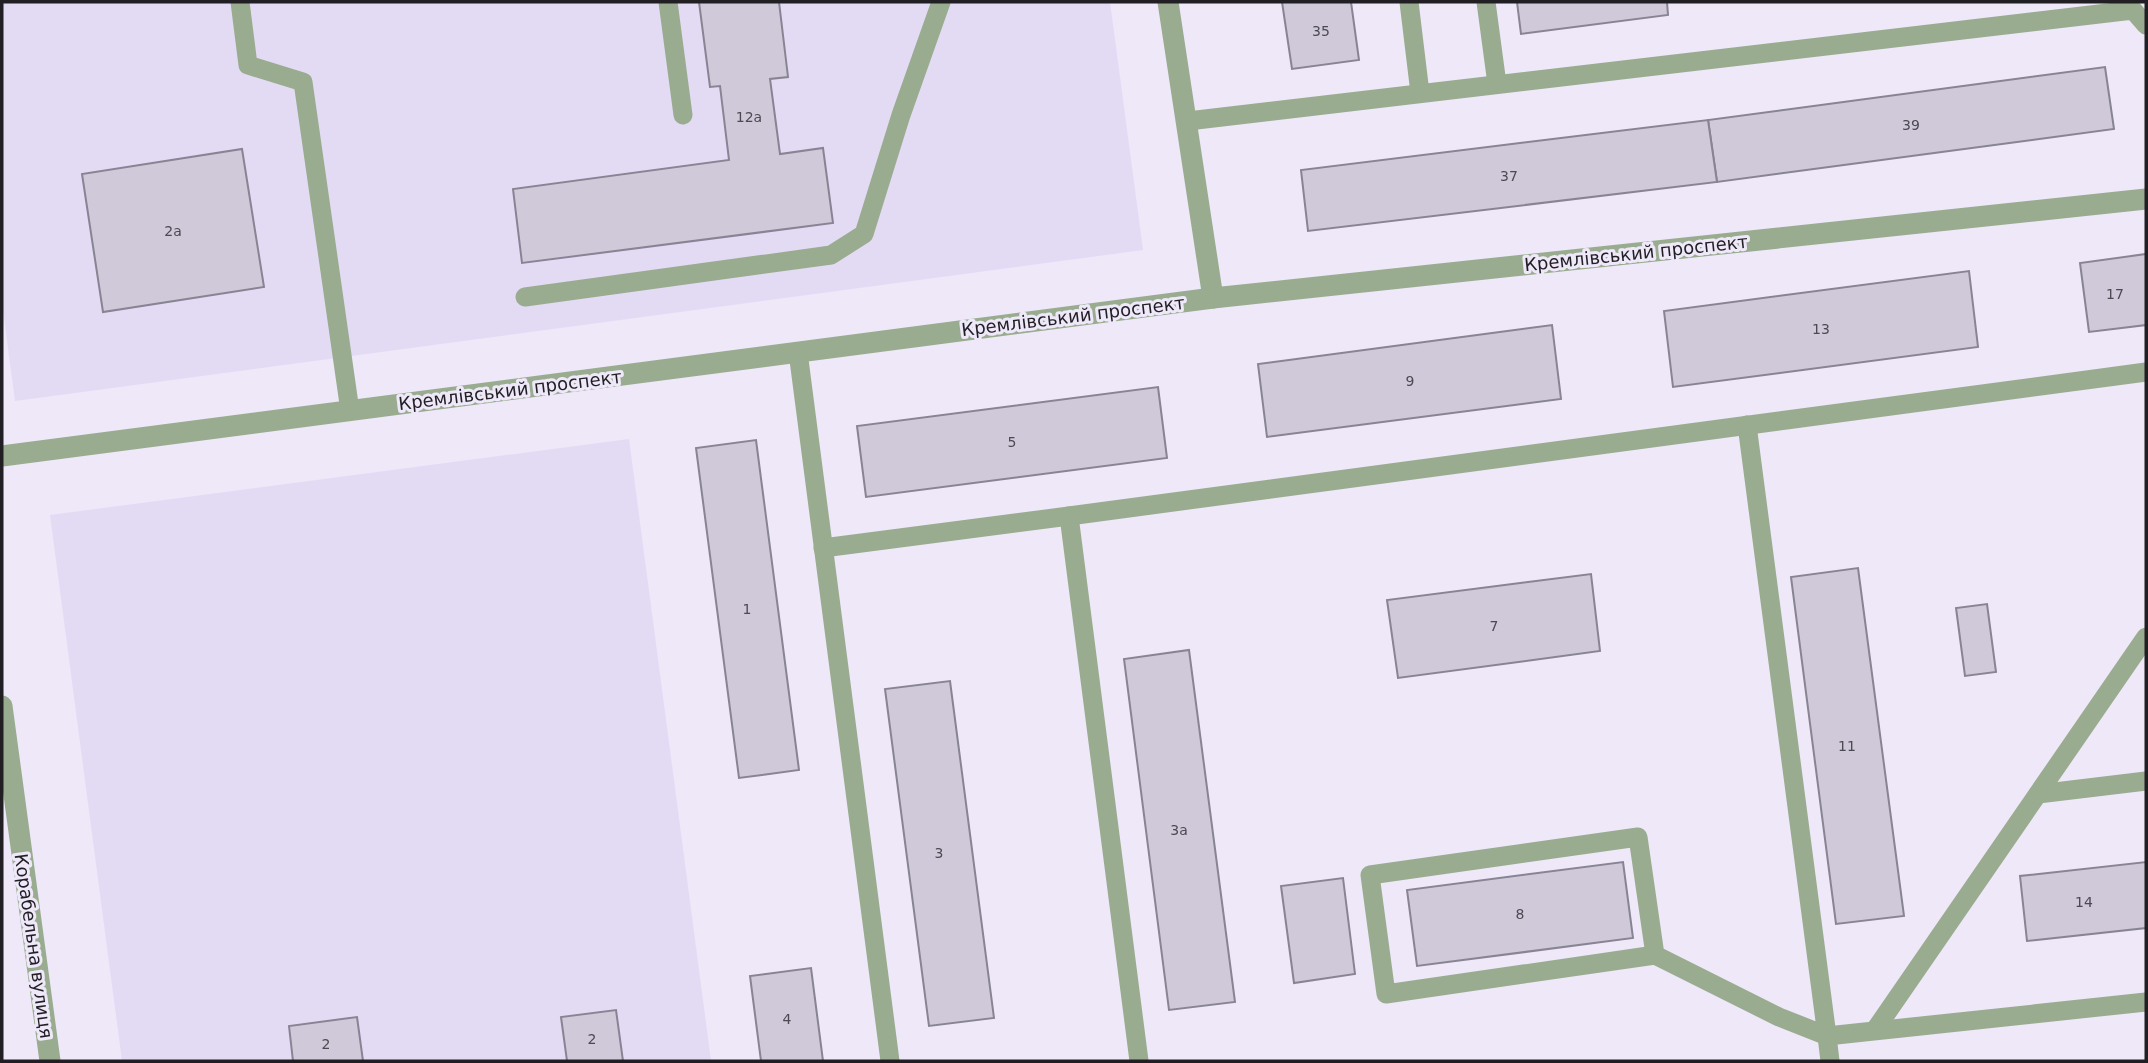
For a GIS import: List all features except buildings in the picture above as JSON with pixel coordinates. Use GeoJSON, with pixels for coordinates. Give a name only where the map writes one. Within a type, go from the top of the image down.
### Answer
{"type":"FeatureCollection","features":[{"type":"Feature","properties":{"kind":"street"},"geometry":{"type":"LineString","coordinates":[[1168,2],[1213,298]]}},
{"type":"Feature","properties":{"kind":"street","name":"Кремлівський проспект"},"geometry":{"type":"LineString","coordinates":[[2,456],[1213,298],[2146,199]]}},
{"type":"Feature","properties":{"kind":"street","name":"Корабельна вулиця"},"geometry":{"type":"LineString","coordinates":[[2,706],[6,764],[50,1061]]}},
{"type":"Feature","properties":{"kind":"lane"},"geometry":{"type":"LineString","coordinates":[[240,2],[248,65],[303,82],[350,411]]}},
{"type":"Feature","properties":{"kind":"lane"},"geometry":{"type":"LineString","coordinates":[[668,2],[683,115]]}},
{"type":"Feature","properties":{"kind":"lane"},"geometry":{"type":"LineString","coordinates":[[525,297],[831,255],[864,234],[941,2]]}},
{"type":"Feature","properties":{"kind":"lane"},"geometry":{"type":"LineString","coordinates":[[1409,2],[1420,93]]}},
{"type":"Feature","properties":{"kind":"lane"},"geometry":{"type":"LineString","coordinates":[[1486,2],[1497,85]]}},
{"type":"Feature","properties":{"kind":"lane"},"geometry":{"type":"LineString","coordinates":[[1188,121],[2133,10],[2146,25]]}},
{"type":"Feature","properties":{"kind":"lane"},"geometry":{"type":"LineString","coordinates":[[798,352],[890,1061]]}},
{"type":"Feature","properties":{"kind":"lane"},"geometry":{"type":"LineString","coordinates":[[823,548],[2146,372]]}},
{"type":"Feature","properties":{"kind":"lane"},"geometry":{"type":"LineString","coordinates":[[1747,425],[1830,1061]]}},
{"type":"Feature","properties":{"kind":"lane"},"geometry":{"type":"LineString","coordinates":[[1069,516],[1139,1061]]}},
{"type":"Feature","properties":{"kind":"lane"},"geometry":{"type":"LineString","coordinates":[[1875,1030],[2146,637]]}},
{"type":"Feature","properties":{"kind":"lane"},"geometry":{"type":"LineString","coordinates":[[2038,794],[2146,781]]}},
{"type":"Feature","properties":{"kind":"lane"},"geometry":{"type":"LineString","coordinates":[[1655,955],[1638,837],[1370,875],[1386,994],[1655,955],[1779,1017],[1827,1037],[2146,1002]]}},
{"type":"Feature","properties":{"kind":"shaded area"},"geometry":{"type":"Polygon","coordinates":[[[2,2],[1110,2],[1143,250],[15,401],[2,303],[2,2]]]}},
{"type":"Feature","properties":{"kind":"shaded area"},"geometry":{"type":"Polygon","coordinates":[[[629,439],[711,1061],[122,1061],[50,515],[629,439]]]}}]}
